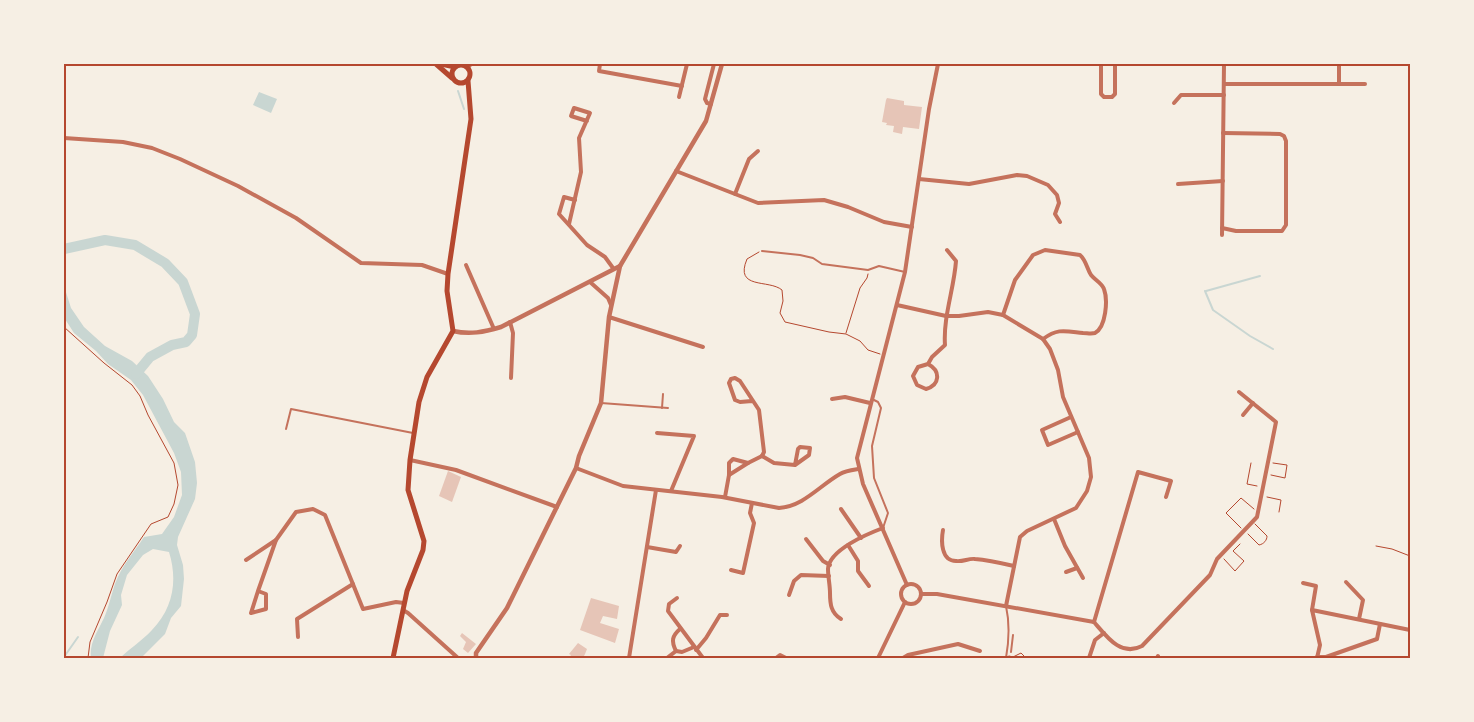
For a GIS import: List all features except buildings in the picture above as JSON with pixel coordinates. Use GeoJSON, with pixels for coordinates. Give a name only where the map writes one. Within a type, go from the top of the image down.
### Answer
{"type":"FeatureCollection","features":[{"type":"Feature","properties":{"kind":"main road"},"geometry":{"type":"LineString","coordinates":[[436,64],[459,83],[468,98]]}},
{"type":"Feature","properties":{"kind":"main road"},"geometry":{"type":"LineString","coordinates":[[440,64],[455,67]]}},
{"type":"Feature","properties":{"kind":"main road"},"geometry":{"type":"LineString","coordinates":[[393,658],[407,591],[423,550],[424,541],[408,490],[413,433],[419,402],[427,377],[453,331],[447,291],[448,274],[469,141],[471,120],[468,98],[469,66],[462,64],[455,67],[451,73],[452,78]]}},
{"type":"Feature","properties":{"kind":"main road"},"geometry":{"type":"LineString","coordinates":[[459,83],[468,81]]}},
{"type":"Feature","properties":{"kind":"street"},"geometry":{"type":"LineString","coordinates":[[600,64],[599,71],[682,86]]}},
{"type":"Feature","properties":{"kind":"street"},"geometry":{"type":"LineString","coordinates":[[679,97],[687,64]]}},
{"type":"Feature","properties":{"kind":"street"},"geometry":{"type":"LineString","coordinates":[[711,104],[705,99],[714,64]]}},
{"type":"Feature","properties":{"kind":"street"},"geometry":{"type":"LineString","coordinates":[[476,658],[476,653],[507,608],[576,468],[579,456],[601,403],[609,317],[620,266],[698,137],[706,121],[722,64]]}},
{"type":"Feature","properties":{"kind":"street"},"geometry":{"type":"LineString","coordinates":[[907,585],[858,469],[857,458],[905,272],[928,109],[938,64]]}},
{"type":"Feature","properties":{"kind":"street"},"geometry":{"type":"LineString","coordinates":[[1101,64],[1101,94],[1104,97],[1112,97],[1115,94],[1115,64]]}},
{"type":"Feature","properties":{"kind":"street"},"geometry":{"type":"LineString","coordinates":[[1222,236],[1224,64]]}},
{"type":"Feature","properties":{"kind":"street"},"geometry":{"type":"LineString","coordinates":[[1339,64],[1339,84]]}},
{"type":"Feature","properties":{"kind":"street"},"geometry":{"type":"LineString","coordinates":[[1224,84],[1365,84]]}},
{"type":"Feature","properties":{"kind":"street"},"geometry":{"type":"LineString","coordinates":[[1174,103],[1181,95],[1224,95]]}},
{"type":"Feature","properties":{"kind":"street"},"geometry":{"type":"LineString","coordinates":[[569,224],[581,172],[580,138],[587,121],[590,113],[574,108],[571,116],[587,121]]}},
{"type":"Feature","properties":{"kind":"street"},"geometry":{"type":"LineString","coordinates":[[1222,228],[1236,231],[1282,231],[1286,225],[1286,140],[1284,136],[1280,134],[1223,133]]}},
{"type":"Feature","properties":{"kind":"street"},"geometry":{"type":"LineString","coordinates":[[64,138],[122,142],[152,148],[238,186],[296,218],[361,263],[422,265],[448,274]]}},
{"type":"Feature","properties":{"kind":"street"},"geometry":{"type":"LineString","coordinates":[[735,194],[749,159],[758,151]]}},
{"type":"Feature","properties":{"kind":"street"},"geometry":{"type":"LineString","coordinates":[[676,171],[758,203],[824,200],[848,207],[884,222],[912,227]]}},
{"type":"Feature","properties":{"kind":"street"},"geometry":{"type":"LineString","coordinates":[[919,179],[969,184],[1019,175],[1031,177],[1048,185],[1057,195],[1058,203],[1055,214],[1060,222]]}},
{"type":"Feature","properties":{"kind":"street"},"geometry":{"type":"LineString","coordinates":[[1178,184],[1223,181]]}},
{"type":"Feature","properties":{"kind":"street"},"geometry":{"type":"LineString","coordinates":[[575,200],[564,198],[559,214],[587,245],[605,258],[613,268]]}},
{"type":"Feature","properties":{"kind":"street"},"geometry":{"type":"LineString","coordinates":[[928,364],[938,374],[937,381],[933,387],[926,389],[917,385],[913,376],[918,367],[928,364],[932,357],[945,345],[944,331],[956,261],[947,250]]}},
{"type":"Feature","properties":{"kind":"street"},"geometry":{"type":"LineString","coordinates":[[1003,315],[1015,280],[1033,255],[1045,250],[1080,255],[1092,277],[1102,285],[1105,291],[1106,298],[1102,323],[1098,330],[1093,333],[1060,330],[1043,339]]}},
{"type":"Feature","properties":{"kind":"street"},"geometry":{"type":"LineString","coordinates":[[466,265],[494,329]]}},
{"type":"Feature","properties":{"kind":"street"},"geometry":{"type":"LineString","coordinates":[[453,331],[468,333],[494,329],[620,266]]}},
{"type":"Feature","properties":{"kind":"street"},"geometry":{"type":"LineString","coordinates":[[590,282],[608,298],[611,305]]}},
{"type":"Feature","properties":{"kind":"street"},"geometry":{"type":"LineString","coordinates":[[896,305],[946,316],[988,312],[1003,315],[1043,339],[1050,349],[1058,370],[1063,397],[1090,464],[1090,483],[1083,499],[1076,508],[1022,535],[1019,540],[1006,606]]}},
{"type":"Feature","properties":{"kind":"street"},"geometry":{"type":"LineString","coordinates":[[609,317],[702,347]]}},
{"type":"Feature","properties":{"kind":"street"},"geometry":{"type":"LineString","coordinates":[[510,322],[513,333],[511,378]]}},
{"type":"Feature","properties":{"kind":"street"},"geometry":{"type":"LineString","coordinates":[[730,475],[762,456],[764,452],[759,410],[740,380],[731,379],[729,383],[735,400],[740,402],[752,401]]}},
{"type":"Feature","properties":{"kind":"street"},"geometry":{"type":"LineString","coordinates":[[921,594],[937,594],[1094,622],[1104,633],[1126,650],[1134,650],[1142,646],[1210,575],[1217,559],[1258,517],[1276,422],[1239,392]]}},
{"type":"Feature","properties":{"kind":"street"},"geometry":{"type":"LineString","coordinates":[[832,399],[845,397],[871,401]]}},
{"type":"Feature","properties":{"kind":"street"},"geometry":{"type":"LineString","coordinates":[[1243,415],[1253,403]]}},
{"type":"Feature","properties":{"kind":"street"},"geometry":{"type":"LineString","coordinates":[[1071,417],[1042,430],[1048,445],[1078,432]]}},
{"type":"Feature","properties":{"kind":"street"},"geometry":{"type":"LineString","coordinates":[[657,433],[694,436],[671,491]]}},
{"type":"Feature","properties":{"kind":"street"},"geometry":{"type":"LineString","coordinates":[[762,456],[774,463],[795,465],[809,454],[810,448],[800,447],[798,449],[795,465]]}},
{"type":"Feature","properties":{"kind":"street"},"geometry":{"type":"LineString","coordinates":[[410,460],[444,466],[557,507]]}},
{"type":"Feature","properties":{"kind":"street"},"geometry":{"type":"LineString","coordinates":[[724,497],[730,475],[729,463],[733,460],[748,463]]}},
{"type":"Feature","properties":{"kind":"street"},"geometry":{"type":"LineString","coordinates":[[576,468],[623,486],[724,497],[779,508],[788,508],[806,499],[840,474],[858,469]]}},
{"type":"Feature","properties":{"kind":"street"},"geometry":{"type":"LineString","coordinates":[[1094,622],[1138,472],[1170,481],[1166,497]]}},
{"type":"Feature","properties":{"kind":"street"},"geometry":{"type":"LineString","coordinates":[[629,658],[656,490]]}},
{"type":"Feature","properties":{"kind":"street"},"geometry":{"type":"LineString","coordinates":[[731,570],[743,573],[754,522],[750,513],[752,503]]}},
{"type":"Feature","properties":{"kind":"street"},"geometry":{"type":"LineString","coordinates":[[258,591],[266,594],[266,609],[251,612],[258,591],[276,540],[296,512],[312,509],[325,515],[363,609],[396,602],[404,603]]}},
{"type":"Feature","properties":{"kind":"street"},"geometry":{"type":"LineString","coordinates":[[841,509],[861,538]]}},
{"type":"Feature","properties":{"kind":"street"},"geometry":{"type":"LineString","coordinates":[[1054,519],[1076,568],[1083,578]]}},
{"type":"Feature","properties":{"kind":"street"},"geometry":{"type":"LineString","coordinates":[[841,620],[830,606],[828,568],[834,555],[848,545],[883,528]]}},
{"type":"Feature","properties":{"kind":"street"},"geometry":{"type":"LineString","coordinates":[[943,530],[941,543],[946,556],[950,560],[957,562],[973,558],[1014,566]]}},
{"type":"Feature","properties":{"kind":"street"},"geometry":{"type":"LineString","coordinates":[[806,539],[823,560],[830,565]]}},
{"type":"Feature","properties":{"kind":"street"},"geometry":{"type":"LineString","coordinates":[[246,560],[276,540]]}},
{"type":"Feature","properties":{"kind":"street"},"geometry":{"type":"LineString","coordinates":[[848,545],[858,561],[858,570],[869,586]]}},
{"type":"Feature","properties":{"kind":"street"},"geometry":{"type":"LineString","coordinates":[[647,547],[676,552],[680,546]]}},
{"type":"Feature","properties":{"kind":"street"},"geometry":{"type":"LineString","coordinates":[[1066,572],[1076,568]]}},
{"type":"Feature","properties":{"kind":"street"},"geometry":{"type":"LineString","coordinates":[[789,595],[794,581],[801,575],[829,576]]}},
{"type":"Feature","properties":{"kind":"street"},"geometry":{"type":"LineString","coordinates":[[1346,582],[1363,600],[1359,619]]}},
{"type":"Feature","properties":{"kind":"street"},"geometry":{"type":"LineString","coordinates":[[1303,583],[1316,586],[1312,610],[1320,644],[1317,658],[1326,657],[1377,639],[1380,624]]}},
{"type":"Feature","properties":{"kind":"street"},"geometry":{"type":"LineString","coordinates":[[298,637],[297,619],[353,584]]}},
{"type":"Feature","properties":{"kind":"street"},"geometry":{"type":"LineString","coordinates":[[907,585],[917,585],[921,594]]}},
{"type":"Feature","properties":{"kind":"street"},"geometry":{"type":"LineString","coordinates":[[907,585],[901,593],[905,602],[911,604],[917,602],[921,594]]}},
{"type":"Feature","properties":{"kind":"street"},"geometry":{"type":"LineString","coordinates":[[677,598],[669,604],[668,611],[703,658]]}},
{"type":"Feature","properties":{"kind":"street"},"geometry":{"type":"LineString","coordinates":[[878,658],[905,602]]}},
{"type":"Feature","properties":{"kind":"street"},"geometry":{"type":"LineString","coordinates":[[403,610],[458,658]]}},
{"type":"Feature","properties":{"kind":"street"},"geometry":{"type":"LineString","coordinates":[[1312,610],[1410,630]]}},
{"type":"Feature","properties":{"kind":"street"},"geometry":{"type":"LineString","coordinates":[[667,658],[676,651],[682,652],[695,648],[706,638],[720,615],[727,615]]}},
{"type":"Feature","properties":{"kind":"street"},"geometry":{"type":"LineString","coordinates":[[676,651],[672,643],[673,635],[680,629]]}},
{"type":"Feature","properties":{"kind":"street"},"geometry":{"type":"LineString","coordinates":[[1089,658],[1095,640],[1104,633]]}},
{"type":"Feature","properties":{"kind":"street"},"geometry":{"type":"LineString","coordinates":[[903,658],[908,655],[958,644],[980,650]]}},
{"type":"Feature","properties":{"kind":"street"},"geometry":{"type":"LineString","coordinates":[[776,658],[780,655],[786,658]]}},
{"type":"Feature","properties":{"kind":"lane"},"geometry":{"type":"LineString","coordinates":[[762,251],[800,255],[813,258],[822,264],[868,270],[879,266],[905,272]]}},
{"type":"Feature","properties":{"kind":"lane"},"geometry":{"type":"LineString","coordinates":[[662,408],[664,394]]}},
{"type":"Feature","properties":{"kind":"lane"},"geometry":{"type":"LineString","coordinates":[[871,401],[878,402],[881,408],[872,446],[874,478],[888,513],[883,528]]}},
{"type":"Feature","properties":{"kind":"lane"},"geometry":{"type":"LineString","coordinates":[[601,403],[668,408]]}},
{"type":"Feature","properties":{"kind":"lane"},"geometry":{"type":"LineString","coordinates":[[286,429],[290,408],[413,433]]}},
{"type":"Feature","properties":{"kind":"lane"},"geometry":{"type":"LineString","coordinates":[[1006,606],[1009,618],[1006,657]]}},
{"type":"Feature","properties":{"kind":"lane"},"geometry":{"type":"LineString","coordinates":[[1011,652],[1013,635]]}},
{"type":"Feature","properties":{"kind":"path"},"geometry":{"type":"LineString","coordinates":[[762,251],[747,259],[744,269],[745,274],[752,282],[778,287],[782,290],[783,299],[780,313],[785,322],[846,334],[860,341],[868,350],[883,355]]}},
{"type":"Feature","properties":{"kind":"path"},"geometry":{"type":"LineString","coordinates":[[846,334],[860,288],[867,278],[868,270]]}},
{"type":"Feature","properties":{"kind":"path"},"geometry":{"type":"LineString","coordinates":[[64,328],[132,385],[140,396],[174,463],[178,485],[174,504],[168,516],[151,524],[117,574],[90,642],[88,658]]}},
{"type":"Feature","properties":{"kind":"path"},"geometry":{"type":"LineString","coordinates":[[1266,474],[1285,478],[1287,465],[1268,462]]}},
{"type":"Feature","properties":{"kind":"path"},"geometry":{"type":"LineString","coordinates":[[1251,464],[1247,484],[1263,488]]}},
{"type":"Feature","properties":{"kind":"path"},"geometry":{"type":"LineString","coordinates":[[1261,496],[1281,500],[1279,512]]}},
{"type":"Feature","properties":{"kind":"path"},"geometry":{"type":"LineString","coordinates":[[1253,522],[1268,536],[1262,544],[1259,544],[1226,513],[1241,498],[1258,513]]}},
{"type":"Feature","properties":{"kind":"path"},"geometry":{"type":"LineString","coordinates":[[1225,561],[1235,571],[1244,562],[1233,551],[1240,544],[1236,540]]}},
{"type":"Feature","properties":{"kind":"path"},"geometry":{"type":"LineString","coordinates":[[1376,546],[1410,556]]}},
{"type":"Feature","properties":{"kind":"path"},"geometry":{"type":"LineString","coordinates":[[1006,657],[1021,654],[1026,658]]}},
{"type":"Feature","properties":{"kind":"shaded area"},"geometry":{"type":"Polygon","coordinates":[[[259,92],[277,99],[271,113],[253,105],[259,92]]]}},
{"type":"Feature","properties":{"kind":"shaded area"},"geometry":{"type":"Polygon","coordinates":[[[64,286],[71,308],[84,327],[105,346],[132,361],[148,376],[163,399],[174,422],[185,433],[195,462],[197,483],[195,499],[178,537],[177,545],[183,565],[184,579],[181,606],[171,618],[165,634],[141,658],[120,658],[148,634],[165,613],[172,594],[173,584],[172,563],[169,552],[153,549],[143,555],[127,575],[121,595],[122,605],[110,631],[103,658],[91,658],[91,647],[106,614],[115,584],[124,566],[144,537],[162,534],[174,517],[182,495],[181,472],[174,453],[143,395],[131,380],[108,364],[96,351],[74,333],[65,319],[64,286]]]}},
{"type":"Feature","properties":{"kind":"waterway"},"geometry":{"type":"LineString","coordinates":[[458,91],[464,109]]}},
{"type":"Feature","properties":{"kind":"waterway"},"geometry":{"type":"LineString","coordinates":[[64,249],[105,240],[135,245],[165,263],[183,282],[195,314],[192,335],[186,342],[172,345],[150,357],[136,374]]}},
{"type":"Feature","properties":{"kind":"waterway"},"geometry":{"type":"LineString","coordinates":[[1206,291],[1260,276]]}},
{"type":"Feature","properties":{"kind":"waterway"},"geometry":{"type":"LineString","coordinates":[[1205,291],[1213,310],[1250,336],[1273,349]]}},
{"type":"Feature","properties":{"kind":"waterway"},"geometry":{"type":"LineString","coordinates":[[64,657],[78,637]]}}]}
